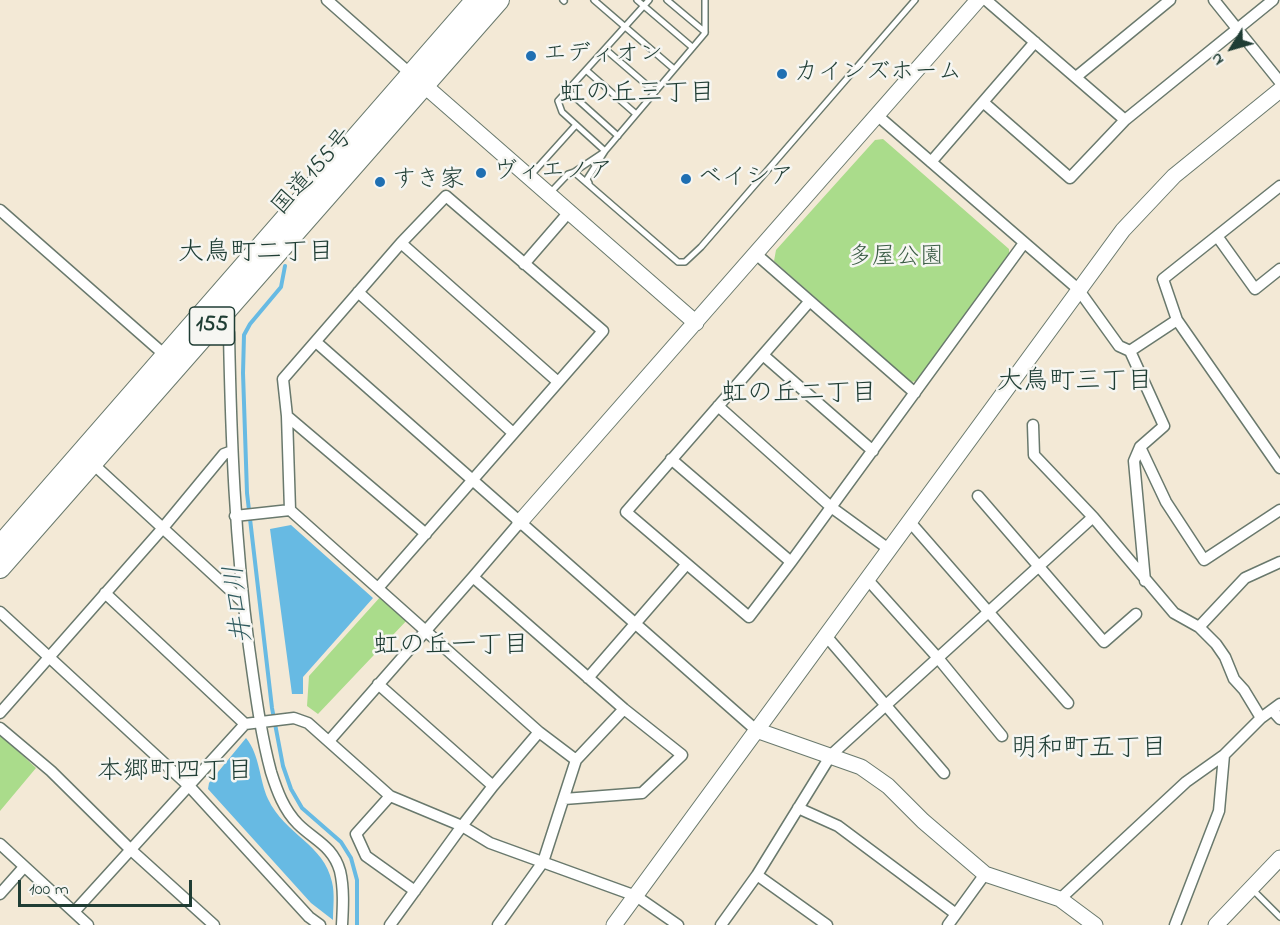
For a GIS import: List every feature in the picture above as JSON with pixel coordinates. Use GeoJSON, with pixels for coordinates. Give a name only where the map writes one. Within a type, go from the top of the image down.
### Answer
{"type":"FeatureCollection","features":[{"type":"Feature","properties":{"kind":"highway","name":"国道155号"},"geometry":{"type":"LineString","coordinates":[[0,568],[223,313],[418,80],[476,0]]}},
{"type":"Feature","properties":{"kind":"highway","name":"国道155号"},"geometry":{"type":"LineString","coordinates":[[0,546],[166,356],[418,80],[499,0]]}},
{"type":"Feature","properties":{"kind":"street"},"geometry":{"type":"LineString","coordinates":[[327,0],[696,322]]}},
{"type":"Feature","properties":{"kind":"street"},"geometry":{"type":"LineString","coordinates":[[329,741],[978,0]]}},
{"type":"Feature","properties":{"kind":"street"},"geometry":{"type":"LineString","coordinates":[[986,0],[1125,120]]}},
{"type":"Feature","properties":{"kind":"street"},"geometry":{"type":"LineString","coordinates":[[1076,77],[1170,0]]}},
{"type":"Feature","properties":{"kind":"street"},"geometry":{"type":"LineString","coordinates":[[1214,0],[1280,82]]}},
{"type":"Feature","properties":{"kind":"street"},"geometry":{"type":"LineString","coordinates":[[983,102],[1070,178],[1125,120],[1273,0]]}},
{"type":"Feature","properties":{"kind":"street"},"geometry":{"type":"LineString","coordinates":[[931,162],[1035,42]]}},
{"type":"Feature","properties":{"kind":"street"},"geometry":{"type":"LineString","coordinates":[[614,925],[1123,230],[1174,176],[1280,90]]}},
{"type":"Feature","properties":{"kind":"street"},"geometry":{"type":"LineString","coordinates":[[878,116],[1078,289],[1119,346],[1130,351],[1164,426],[1140,447],[1134,461],[1145,581]]}},
{"type":"Feature","properties":{"kind":"street"},"geometry":{"type":"LineString","coordinates":[[1280,186],[1163,279],[1177,320],[1280,468]]}},
{"type":"Feature","properties":{"kind":"street"},"geometry":{"type":"LineString","coordinates":[[378,588],[603,331],[446,196],[401,243],[283,379],[287,416],[290,510],[539,732],[576,760]]}},
{"type":"Feature","properties":{"kind":"street"},"geometry":{"type":"LineString","coordinates":[[0,210],[166,356]]}},
{"type":"Feature","properties":{"kind":"street"},"geometry":{"type":"LineString","coordinates":[[524,264],[569,212]]}},
{"type":"Feature","properties":{"kind":"street"},"geometry":{"type":"LineString","coordinates":[[1217,236],[1254,289],[1280,269]]}},
{"type":"Feature","properties":{"kind":"street"},"geometry":{"type":"LineString","coordinates":[[401,243],[558,382]]}},
{"type":"Feature","properties":{"kind":"street"},"geometry":{"type":"LineString","coordinates":[[809,302],[626,512],[748,617],[873,451],[1024,243]]}},
{"type":"Feature","properties":{"kind":"street"},"geometry":{"type":"LineString","coordinates":[[756,255],[915,393]]}},
{"type":"Feature","properties":{"kind":"street"},"geometry":{"type":"LineString","coordinates":[[358,292],[513,433]]}},
{"type":"Feature","properties":{"kind":"street"},"geometry":{"type":"LineString","coordinates":[[223,313],[229,333],[235,516],[243,602],[259,722],[272,772],[286,811],[299,825],[320,840],[332,854],[339,870],[343,892],[342,925]]}},
{"type":"Feature","properties":{"kind":"street"},"geometry":{"type":"LineString","coordinates":[[1130,351],[1177,320]]}},
{"type":"Feature","properties":{"kind":"street"},"geometry":{"type":"LineString","coordinates":[[316,342],[756,730],[861,767],[888,786],[923,821],[985,874],[1060,899],[1095,925]]}},
{"type":"Feature","properties":{"kind":"street"},"geometry":{"type":"LineString","coordinates":[[763,355],[873,451]]}},
{"type":"Feature","properties":{"kind":"street"},"geometry":{"type":"LineString","coordinates":[[718,406],[831,507],[890,550]]}},
{"type":"Feature","properties":{"kind":"street"},"geometry":{"type":"LineString","coordinates":[[287,416],[426,534]]}},
{"type":"Feature","properties":{"kind":"street"},"geometry":{"type":"LineString","coordinates":[[1033,425],[1034,455],[1093,517],[1174,613],[1199,627],[1216,644],[1225,657],[1234,679],[1244,690],[1261,718]]}},
{"type":"Feature","properties":{"kind":"street"},"geometry":{"type":"LineString","coordinates":[[1140,447],[1166,502],[1204,560],[1280,510]]}},
{"type":"Feature","properties":{"kind":"street"},"geometry":{"type":"LineString","coordinates":[[0,713],[162,529],[224,454],[232,451]]}},
{"type":"Feature","properties":{"kind":"street"},"geometry":{"type":"LineString","coordinates":[[671,459],[791,562]]}},
{"type":"Feature","properties":{"kind":"street"},"geometry":{"type":"LineString","coordinates":[[92,463],[243,602]]}},
{"type":"Feature","properties":{"kind":"street"},"geometry":{"type":"LineString","coordinates":[[978,496],[1104,642],[1137,614]]}},
{"type":"Feature","properties":{"kind":"street"},"geometry":{"type":"LineString","coordinates":[[235,516],[290,510]]}},
{"type":"Feature","properties":{"kind":"street"},"geometry":{"type":"LineString","coordinates":[[721,925],[757,875],[831,755],[1093,517]]}},
{"type":"Feature","properties":{"kind":"street"},"geometry":{"type":"LineString","coordinates":[[910,522],[1068,703]]}},
{"type":"Feature","properties":{"kind":"street"},"geometry":{"type":"LineString","coordinates":[[1199,627],[1245,578],[1280,562]]}},
{"type":"Feature","properties":{"kind":"street"},"geometry":{"type":"LineString","coordinates":[[588,678],[686,565]]}},
{"type":"Feature","properties":{"kind":"street"},"geometry":{"type":"LineString","coordinates":[[473,577],[624,709],[682,755],[642,794],[564,799]]}},
{"type":"Feature","properties":{"kind":"street"},"geometry":{"type":"LineString","coordinates":[[868,580],[938,658],[1002,736]]}},
{"type":"Feature","properties":{"kind":"street"},"geometry":{"type":"LineString","coordinates":[[105,593],[245,724]]}},
{"type":"Feature","properties":{"kind":"street"},"geometry":{"type":"LineString","coordinates":[[0,612],[190,787],[307,921],[321,925]]}},
{"type":"Feature","properties":{"kind":"street"},"geometry":{"type":"LineString","coordinates":[[826,637],[944,773]]}},
{"type":"Feature","properties":{"kind":"street"},"geometry":{"type":"LineString","coordinates":[[378,684],[492,786]]}},
{"type":"Feature","properties":{"kind":"street"},"geometry":{"type":"LineString","coordinates":[[1060,899],[1186,782],[1224,755],[1261,718],[1276,707],[1280,719]]}},
{"type":"Feature","properties":{"kind":"street"},"geometry":{"type":"LineString","coordinates":[[498,925],[543,862],[576,760],[624,709]]}},
{"type":"Feature","properties":{"kind":"street"},"geometry":{"type":"LineString","coordinates":[[74,912],[245,724],[294,718],[308,723],[390,796],[462,826],[490,843],[636,896],[678,925]]}},
{"type":"Feature","properties":{"kind":"street"},"geometry":{"type":"LineString","coordinates":[[0,728],[51,771],[130,849],[214,925]]}},
{"type":"Feature","properties":{"kind":"street"},"geometry":{"type":"LineString","coordinates":[[390,925],[492,786],[539,732]]}},
{"type":"Feature","properties":{"kind":"street"},"geometry":{"type":"LineString","coordinates":[[1175,925],[1219,811],[1224,755]]}},
{"type":"Feature","properties":{"kind":"street"},"geometry":{"type":"LineString","coordinates":[[390,796],[356,834],[366,856],[415,891]]}},
{"type":"Feature","properties":{"kind":"street"},"geometry":{"type":"LineString","coordinates":[[798,808],[838,826],[956,914]]}},
{"type":"Feature","properties":{"kind":"street"},"geometry":{"type":"LineString","coordinates":[[0,844],[88,925]]}},
{"type":"Feature","properties":{"kind":"street"},"geometry":{"type":"LineString","coordinates":[[1216,925],[1280,858]]}},
{"type":"Feature","properties":{"kind":"street"},"geometry":{"type":"LineString","coordinates":[[0,894],[24,867]]}},
{"type":"Feature","properties":{"kind":"street"},"geometry":{"type":"LineString","coordinates":[[948,925],[985,874]]}},
{"type":"Feature","properties":{"kind":"street"},"geometry":{"type":"LineString","coordinates":[[757,875],[827,925]]}},
{"type":"Feature","properties":{"kind":"lane"},"geometry":{"type":"LineString","coordinates":[[594,0],[674,69]]}},
{"type":"Feature","properties":{"kind":"lane"},"geometry":{"type":"LineString","coordinates":[[638,0],[692,47]]}},
{"type":"Feature","properties":{"kind":"lane"},"geometry":{"type":"LineString","coordinates":[[605,151],[575,126],[562,112],[558,101],[649,0]]}},
{"type":"Feature","properties":{"kind":"lane"},"geometry":{"type":"LineString","coordinates":[[667,0],[705,33]]}},
{"type":"Feature","properties":{"kind":"lane"},"geometry":{"type":"LineString","coordinates":[[591,188],[587,179],[605,151],[705,33],[705,0]]}},
{"type":"Feature","properties":{"kind":"lane"},"geometry":{"type":"LineString","coordinates":[[574,172],[678,262],[685,262],[701,247],[915,0]]}},
{"type":"Feature","properties":{"kind":"lane"},"geometry":{"type":"LineString","coordinates":[[605,49],[655,92]]}},
{"type":"Feature","properties":{"kind":"lane"},"geometry":{"type":"LineString","coordinates":[[586,70],[636,114]]}},
{"type":"Feature","properties":{"kind":"lane"},"geometry":{"type":"LineString","coordinates":[[568,91],[618,136]]}},
{"type":"Feature","properties":{"kind":"lane"},"geometry":{"type":"LineString","coordinates":[[529,177],[575,126]]}},
{"type":"Feature","properties":{"kind":"lane"},"geometry":{"type":"LineString","coordinates":[[549,195],[568,174],[605,151]]}},
{"type":"Feature","properties":{"kind":"lane"},"geometry":{"type":"LineString","coordinates":[[1251,888],[1280,917]]}},
{"type":"Feature","properties":{"kind":"green space","name":"多屋公園"},"geometry":{"type":"Polygon","coordinates":[[[883,139],[1009,249],[1009,255],[917,381],[911,382],[774,261],[776,250],[875,140],[883,139]]]}},
{"type":"Feature","properties":{"kind":"green space"},"geometry":{"type":"Polygon","coordinates":[[[382,595],[409,618],[318,714],[307,706],[309,676],[382,595]]]}},
{"type":"Feature","properties":{"kind":"green space"},"geometry":{"type":"Polygon","coordinates":[[[0,734],[36,768],[0,811],[0,734]]]}},
{"type":"Feature","properties":{"kind":"water"},"geometry":{"type":"Polygon","coordinates":[[[291,525],[373,598],[303,677],[303,694],[292,694],[270,529],[291,525]]]}},
{"type":"Feature","properties":{"kind":"water"},"geometry":{"type":"Polygon","coordinates":[[[246,738],[257,759],[265,791],[275,811],[313,849],[328,869],[333,891],[333,920],[311,903],[208,789],[209,783],[246,738]]]}},
{"type":"Feature","properties":{"kind":"waterway","name":"井口川"},"geometry":{"type":"LineString","coordinates":[[285,266],[281,287],[250,324],[244,335],[247,493],[272,708],[283,766],[291,789],[302,808],[341,842],[351,858],[357,880],[357,925]]}},
{"type":"Feature","properties":{"kind":"place","name":"エディオン"},"geometry":{"type":"Point","coordinates":[531,56]}},
{"type":"Feature","properties":{"kind":"place","name":"カインズホーム"},"geometry":{"type":"Point","coordinates":[782,74]}},
{"type":"Feature","properties":{"kind":"place","name":"ヴィエノア"},"geometry":{"type":"Point","coordinates":[481,173]}},
{"type":"Feature","properties":{"kind":"place","name":"ベイシア"},"geometry":{"type":"Point","coordinates":[686,179]}},
{"type":"Feature","properties":{"kind":"place","name":"すき家"},"geometry":{"type":"Point","coordinates":[380,182]}},
{"type":"Feature","properties":{"kind":"district","name":"虹の丘三丁目"},"geometry":{"type":"Point","coordinates":[637,96]}},
{"type":"Feature","properties":{"kind":"district","name":"大鳥町二丁目"},"geometry":{"type":"Point","coordinates":[256,255]}},
{"type":"Feature","properties":{"kind":"district","name":"大鳥町三丁目"},"geometry":{"type":"Point","coordinates":[1075,384]}},
{"type":"Feature","properties":{"kind":"district","name":"虹の丘二丁目"},"geometry":{"type":"Point","coordinates":[799,396]}},
{"type":"Feature","properties":{"kind":"district","name":"虹の丘一丁目"},"geometry":{"type":"Point","coordinates":[451,648]}},
{"type":"Feature","properties":{"kind":"district","name":"明和町五丁目"},"geometry":{"type":"Point","coordinates":[1089,751]}},
{"type":"Feature","properties":{"kind":"district","name":"本郷町四丁目"},"geometry":{"type":"Point","coordinates":[175,774]}}]}
